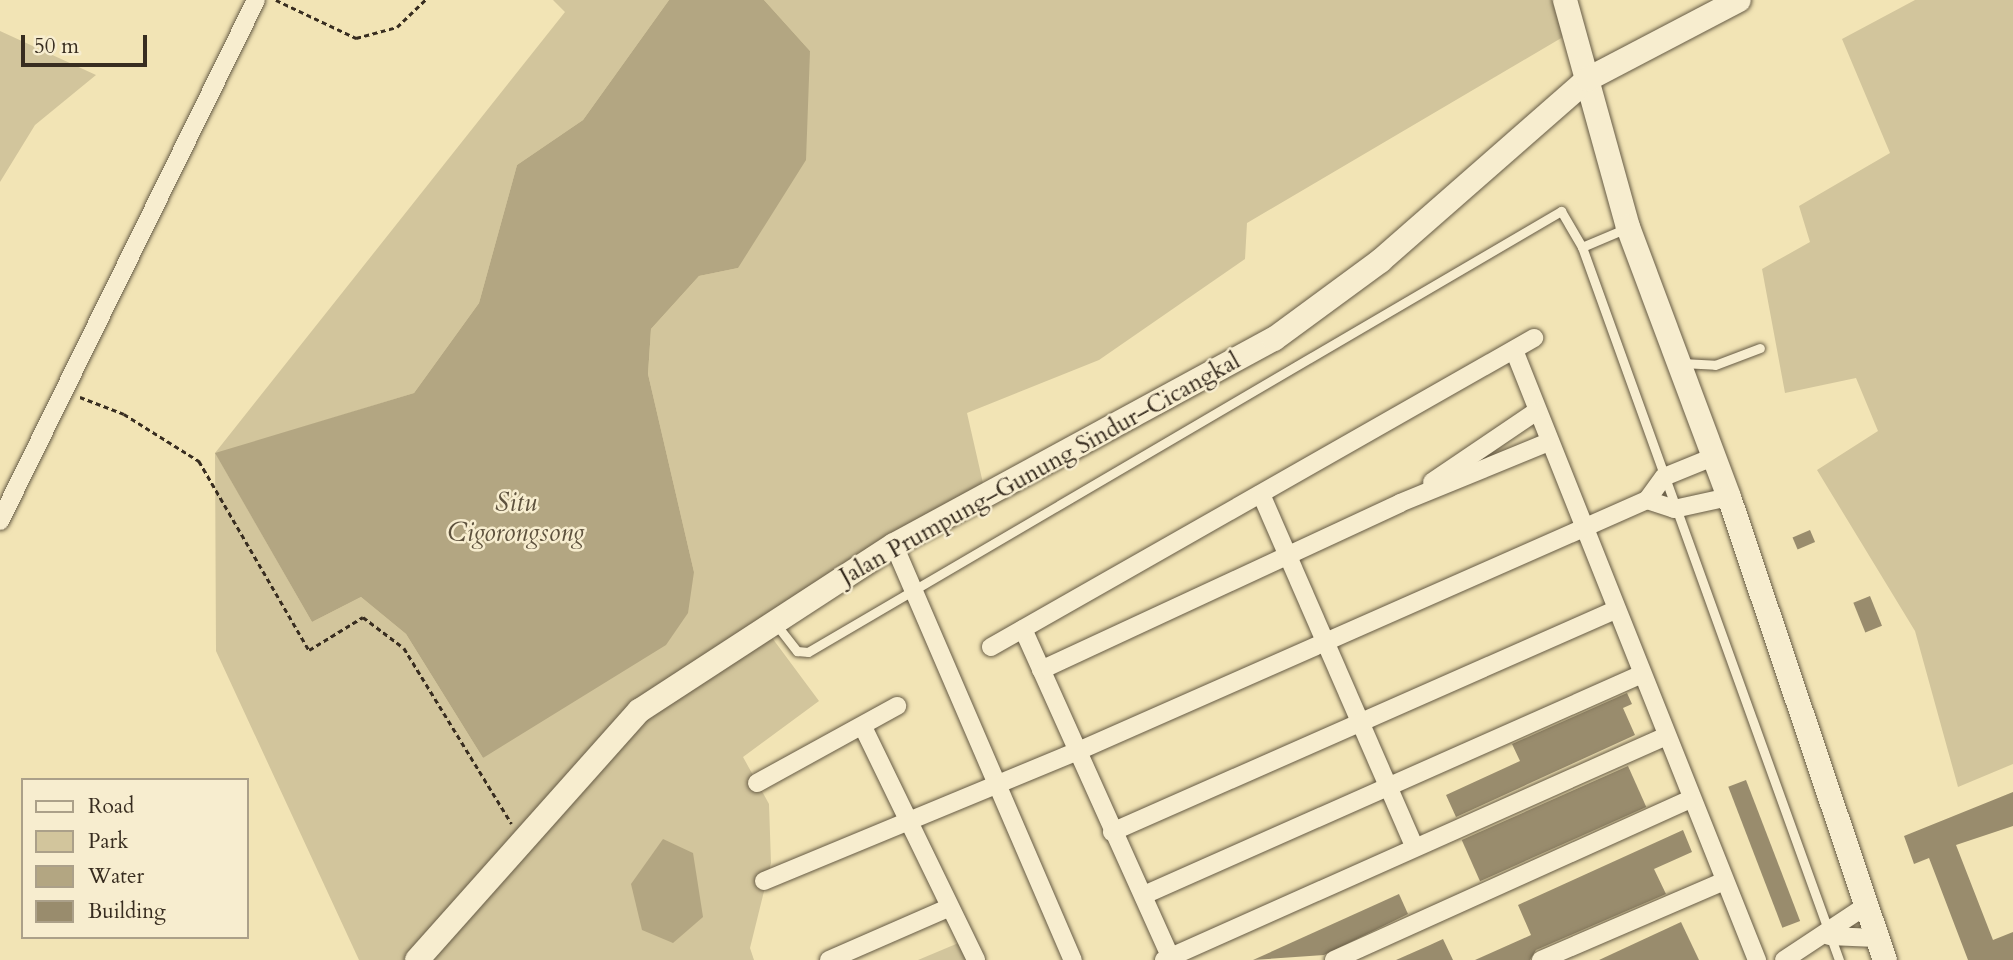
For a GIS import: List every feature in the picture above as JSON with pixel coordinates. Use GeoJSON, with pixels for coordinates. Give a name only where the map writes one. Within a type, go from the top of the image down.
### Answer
{"type":"FeatureCollection","features":[{"type":"Feature","properties":{"kind":"main road"},"geometry":{"type":"LineString","coordinates":[[1565,0],[1628,227],[1682,363],[1729,497],[1880,949]]}},
{"type":"Feature","properties":{"kind":"main road","name":"Jalan Prumpung–Gunung Sindur–Cicangkal"},"geometry":{"type":"LineString","coordinates":[[417,960],[639,711],[894,545],[1273,339],[1380,261],[1588,79],[1728,2]]}},
{"type":"Feature","properties":{"kind":"street"},"geometry":{"type":"LineString","coordinates":[[0,521],[256,0]]}},
{"type":"Feature","properties":{"kind":"street"},"geometry":{"type":"LineString","coordinates":[[991,647],[1534,338]]}},
{"type":"Feature","properties":{"kind":"street"},"geometry":{"type":"LineString","coordinates":[[1514,350],[1664,737],[1756,960]]}},
{"type":"Feature","properties":{"kind":"street"},"geometry":{"type":"LineString","coordinates":[[1400,503],[1537,411]]}},
{"type":"Feature","properties":{"kind":"street"},"geometry":{"type":"LineString","coordinates":[[1041,670],[1290,558],[1400,503],[1549,442]]}},
{"type":"Feature","properties":{"kind":"street"},"geometry":{"type":"LineString","coordinates":[[764,881],[1076,752],[1647,500],[1664,477],[1713,457]]}},
{"type":"Feature","properties":{"kind":"street"},"geometry":{"type":"LineString","coordinates":[[1261,494],[1414,846]]}},
{"type":"Feature","properties":{"kind":"street"},"geometry":{"type":"LineString","coordinates":[[1647,500],[1674,509],[1729,497]]}},
{"type":"Feature","properties":{"kind":"street"},"geometry":{"type":"LineString","coordinates":[[894,545],[916,590],[996,785],[1073,960]]}},
{"type":"Feature","properties":{"kind":"street"},"geometry":{"type":"LineString","coordinates":[[1112,832],[1615,610]]}},
{"type":"Feature","properties":{"kind":"street"},"geometry":{"type":"LineString","coordinates":[[1023,629],[1112,832],[1144,895],[1169,959],[1414,846],[1664,737]]}},
{"type":"Feature","properties":{"kind":"street"},"geometry":{"type":"LineString","coordinates":[[1144,895],[1640,675]]}},
{"type":"Feature","properties":{"kind":"street"},"geometry":{"type":"LineString","coordinates":[[757,783],[897,706]]}},
{"type":"Feature","properties":{"kind":"street"},"geometry":{"type":"LineString","coordinates":[[863,727],[946,909],[976,960]]}},
{"type":"Feature","properties":{"kind":"street"},"geometry":{"type":"LineString","coordinates":[[1334,960],[1690,799]]}},
{"type":"Feature","properties":{"kind":"street"},"geometry":{"type":"LineString","coordinates":[[1541,960],[1724,881]]}},
{"type":"Feature","properties":{"kind":"street"},"geometry":{"type":"LineString","coordinates":[[1784,960],[1829,936],[1864,907]]}},
{"type":"Feature","properties":{"kind":"street"},"geometry":{"type":"LineString","coordinates":[[828,960],[946,909]]}},
{"type":"Feature","properties":{"kind":"street"},"geometry":{"type":"LineString","coordinates":[[1829,936],[1880,949]]}},
{"type":"Feature","properties":{"kind":"lane"},"geometry":{"type":"LineString","coordinates":[[774,621],[797,651],[808,652],[1352,338],[1550,212],[1567,216],[1582,247],[1674,509],[1839,960]]}},
{"type":"Feature","properties":{"kind":"lane"},"geometry":{"type":"LineString","coordinates":[[1582,247],[1628,227]]}},
{"type":"Feature","properties":{"kind":"lane"},"geometry":{"type":"LineString","coordinates":[[1682,363],[1715,365],[1759,348]]}},
{"type":"Feature","properties":{"kind":"path"},"geometry":{"type":"LineString","coordinates":[[275,0],[356,38],[397,27],[425,0]]}},
{"type":"Feature","properties":{"kind":"path"},"geometry":{"type":"LineString","coordinates":[[65,391],[124,414],[199,461],[309,650],[363,617],[404,648],[523,842]]}},
{"type":"Feature","properties":{"kind":"green space"},"geometry":{"type":"Polygon","coordinates":[[[553,0],[669,0],[583,120],[517,165],[479,303],[414,393],[216,454],[312,622],[361,597],[406,634],[483,758],[694,572],[648,374],[651,329],[699,276],[738,268],[810,51],[764,0],[1552,0],[1563,37],[1247,223],[1245,259],[1099,360],[967,413],[985,492],[761,623],[819,701],[743,757],[769,804],[771,863],[750,948],[754,960],[359,960],[216,651],[215,453],[565,12],[553,0]]]}},
{"type":"Feature","properties":{"kind":"green space"},"geometry":{"type":"Polygon","coordinates":[[[1915,0],[2013,0],[2013,764],[1958,787],[1915,631],[1817,470],[1878,431],[1856,378],[1785,393],[1762,269],[1810,242],[1799,206],[1890,153],[1842,39],[1915,0]]]}},
{"type":"Feature","properties":{"kind":"green space"},"geometry":{"type":"Polygon","coordinates":[[[0,31],[96,75],[35,125],[0,182],[0,31]]]}},
{"type":"Feature","properties":{"kind":"green space"},"geometry":{"type":"Polygon","coordinates":[[[968,939],[978,960],[918,960],[968,939]]]}},
{"type":"Feature","properties":{"kind":"water","name":"Situ Cigorongsong"},"geometry":{"type":"Polygon","coordinates":[[[669,0],[764,0],[810,51],[806,160],[738,268],[699,276],[651,329],[648,374],[694,572],[688,613],[666,645],[483,758],[406,634],[361,597],[312,622],[215,453],[414,393],[479,303],[517,165],[583,120],[669,0]]]}},
{"type":"Feature","properties":{"kind":"water"},"geometry":{"type":"Polygon","coordinates":[[[663,839],[693,853],[703,917],[673,943],[642,930],[631,884],[663,839]]]}},
{"type":"Feature","properties":{"kind":"building"},"geometry":{"type":"Polygon","coordinates":[[[1810,530],[1815,542],[1798,549],[1793,537],[1810,530]]]}},
{"type":"Feature","properties":{"kind":"building"},"geometry":{"type":"Polygon","coordinates":[[[1870,596],[1882,626],[1865,632],[1853,603],[1870,596]]]}},
{"type":"Feature","properties":{"kind":"building"},"geometry":{"type":"Polygon","coordinates":[[[1627,693],[1632,704],[1623,708],[1635,735],[1456,817],[1446,795],[1520,761],[1512,744],[1627,693]]]}},
{"type":"Feature","properties":{"kind":"building"},"geometry":{"type":"Polygon","coordinates":[[[1628,766],[1646,807],[1480,881],[1462,840],[1628,766]]]}},
{"type":"Feature","properties":{"kind":"building"},"geometry":{"type":"Polygon","coordinates":[[[1746,780],[1800,921],[1782,928],[1728,787],[1746,780]]]}},
{"type":"Feature","properties":{"kind":"building"},"geometry":{"type":"Polygon","coordinates":[[[2013,792],[2013,826],[1956,845],[1993,940],[2013,932],[2013,960],[1968,960],[1929,858],[1914,864],[1904,836],[2013,792]]]}},
{"type":"Feature","properties":{"kind":"building"},"geometry":{"type":"Polygon","coordinates":[[[1683,830],[1692,852],[1654,869],[1666,894],[1536,950],[1530,960],[1475,960],[1531,935],[1518,905],[1683,830]]]}},
{"type":"Feature","properties":{"kind":"building"},"geometry":{"type":"Polygon","coordinates":[[[1399,894],[1408,914],[1324,955],[1253,960],[1399,894]]]}},
{"type":"Feature","properties":{"kind":"building"},"geometry":{"type":"Polygon","coordinates":[[[1681,922],[1699,960],[1599,960],[1627,947],[1681,922]]]}},
{"type":"Feature","properties":{"kind":"building"},"geometry":{"type":"Polygon","coordinates":[[[1443,939],[1453,960],[1396,960],[1430,945],[1443,939]]]}}]}
